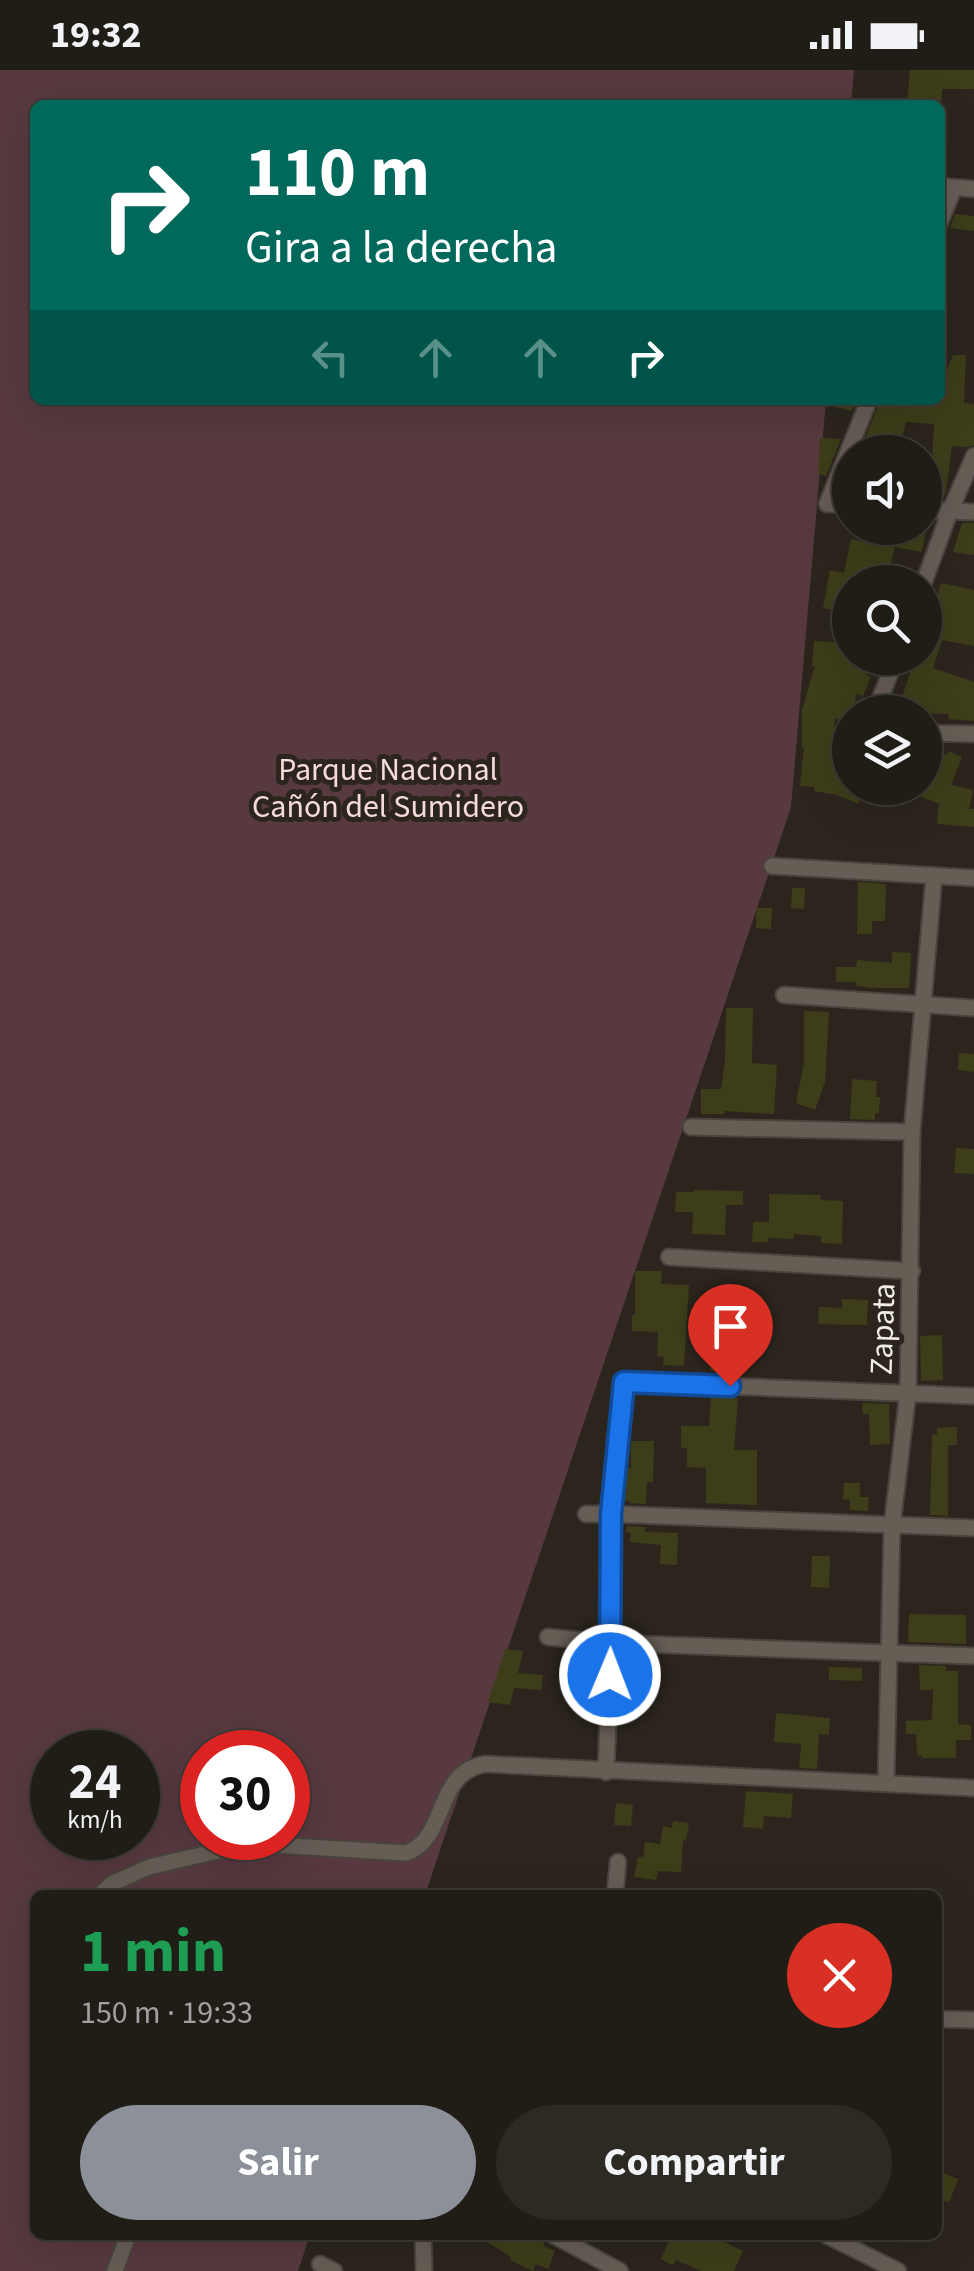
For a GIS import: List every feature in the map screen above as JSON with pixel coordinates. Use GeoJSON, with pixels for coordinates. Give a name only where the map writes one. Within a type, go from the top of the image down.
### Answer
{"type":"FeatureCollection","features":[{"type":"Feature","properties":{"kind":"street"},"geometry":{"type":"LineString","coordinates":[[947,187],[974,190]]}},
{"type":"Feature","properties":{"kind":"street"},"geometry":{"type":"LineString","coordinates":[[855,435],[867,405]]}},
{"type":"Feature","properties":{"kind":"street"},"geometry":{"type":"LineString","coordinates":[[930,565],[974,456]]}},
{"type":"Feature","properties":{"kind":"street"},"geometry":{"type":"LineString","coordinates":[[942,511],[974,512]]}},
{"type":"Feature","properties":{"kind":"street"},"geometry":{"type":"LineString","coordinates":[[942,733],[974,734]]}},
{"type":"Feature","properties":{"kind":"street"},"geometry":{"type":"LineString","coordinates":[[772,866],[974,878]]}},
{"type":"Feature","properties":{"kind":"street","name":"Zapata"},"geometry":{"type":"LineString","coordinates":[[886,1783],[892,1526],[908,1393],[912,1132],[934,876]]}},
{"type":"Feature","properties":{"kind":"street"},"geometry":{"type":"LineString","coordinates":[[784,994],[974,1008]]}},
{"type":"Feature","properties":{"kind":"street"},"geometry":{"type":"LineString","coordinates":[[691,1127],[912,1132]]}},
{"type":"Feature","properties":{"kind":"street"},"geometry":{"type":"LineString","coordinates":[[669,1256],[912,1271]]}},
{"type":"Feature","properties":{"kind":"street"},"geometry":{"type":"LineString","coordinates":[[606,1772],[611,1514],[624,1382],[974,1396]]}},
{"type":"Feature","properties":{"kind":"street"},"geometry":{"type":"LineString","coordinates":[[586,1514],[974,1528]]}},
{"type":"Feature","properties":{"kind":"street"},"geometry":{"type":"LineString","coordinates":[[548,1637],[611,1643],[974,1656]]}},
{"type":"Feature","properties":{"kind":"street"},"geometry":{"type":"LineString","coordinates":[[105,1890],[149,1868],[258,1844],[406,1854],[422,1846],[460,1774],[485,1764],[974,1788]]}},
{"type":"Feature","properties":{"kind":"street"},"geometry":{"type":"LineString","coordinates":[[615,1890],[618,1862]]}},
{"type":"Feature","properties":{"kind":"street"},"geometry":{"type":"LineString","coordinates":[[942,2019],[974,2020]]}},
{"type":"Feature","properties":{"kind":"street"},"geometry":{"type":"LineString","coordinates":[[115,2271],[126,2240]]}},
{"type":"Feature","properties":{"kind":"street"},"geometry":{"type":"LineString","coordinates":[[423,2240],[424,2271]]}},
{"type":"Feature","properties":{"kind":"street"},"geometry":{"type":"LineString","coordinates":[[561,2240],[620,2271]]}},
{"type":"Feature","properties":{"kind":"street"},"geometry":{"type":"LineString","coordinates":[[836,2240],[898,2271]]}},
{"type":"Feature","properties":{"kind":"green space","name":"Parque Nacional Cañón del Sumidero"},"geometry":{"type":"Polygon","coordinates":[[[0,70],[854,70],[851,100],[30,100],[30,405],[826,405],[791,807],[427,1890],[30,1890],[30,2240],[308,2240],[298,2271],[0,2271],[0,70]]]}},
{"type":"Feature","properties":{"kind":"building"},"geometry":{"type":"Polygon","coordinates":[[[910,70],[974,70],[974,89],[942,89],[941,100],[907,100],[910,70]]]}},
{"type":"Feature","properties":{"kind":"building"},"geometry":{"type":"Polygon","coordinates":[[[955,214],[974,216],[974,231],[950,228],[955,214]]]}},
{"type":"Feature","properties":{"kind":"building"},"geometry":{"type":"Polygon","coordinates":[[[953,355],[966,355],[964,403],[974,404],[974,445],[952,446],[942,499],[942,435],[933,435],[934,424],[906,422],[903,435],[867,435],[878,405],[945,405],[945,375],[953,355]]]}},
{"type":"Feature","properties":{"kind":"building"},"geometry":{"type":"Polygon","coordinates":[[[830,405],[855,405],[852,411],[830,405]]]}},
{"type":"Feature","properties":{"kind":"building"},"geometry":{"type":"Polygon","coordinates":[[[820,438],[832,439],[832,461],[826,476],[818,474],[820,438]]]}},
{"type":"Feature","properties":{"kind":"building"},"geometry":{"type":"Polygon","coordinates":[[[962,523],[974,523],[974,555],[953,552],[962,523]]]}},
{"type":"Feature","properties":{"kind":"building"},"geometry":{"type":"Polygon","coordinates":[[[850,545],[923,545],[922,552],[895,547],[890,565],[846,565],[850,545]]]}},
{"type":"Feature","properties":{"kind":"building"},"geometry":{"type":"Polygon","coordinates":[[[832,570],[832,609],[823,608],[832,570]]]}},
{"type":"Feature","properties":{"kind":"building"},"geometry":{"type":"Polygon","coordinates":[[[942,583],[974,590],[974,646],[942,640],[942,583]]]}},
{"type":"Feature","properties":{"kind":"building"},"geometry":{"type":"Polygon","coordinates":[[[814,641],[832,642],[832,675],[871,677],[863,695],[832,695],[832,794],[800,786],[802,710],[814,641]]]}},
{"type":"Feature","properties":{"kind":"building"},"geometry":{"type":"Polygon","coordinates":[[[942,671],[974,682],[974,721],[948,719],[949,714],[942,714],[942,695],[903,695],[909,675],[942,675],[942,671]]]}},
{"type":"Feature","properties":{"kind":"building"},"geometry":{"type":"Polygon","coordinates":[[[949,751],[962,757],[951,785],[973,790],[969,809],[974,809],[974,827],[937,824],[942,805],[942,753],[947,755],[949,751]]]}},
{"type":"Feature","properties":{"kind":"building"},"geometry":{"type":"Polygon","coordinates":[[[858,882],[886,884],[885,921],[872,921],[872,934],[857,934],[858,882]]]}},
{"type":"Feature","properties":{"kind":"building"},"geometry":{"type":"Polygon","coordinates":[[[792,888],[805,888],[804,909],[791,908],[792,888]]]}},
{"type":"Feature","properties":{"kind":"building"},"geometry":{"type":"Polygon","coordinates":[[[756,908],[772,908],[771,929],[756,928],[756,908]]]}},
{"type":"Feature","properties":{"kind":"building"},"geometry":{"type":"Polygon","coordinates":[[[892,952],[911,953],[909,988],[836,982],[836,967],[856,967],[857,960],[892,963],[892,952]]]}},
{"type":"Feature","properties":{"kind":"building"},"geometry":{"type":"Polygon","coordinates":[[[726,1008],[753,1008],[752,1063],[777,1065],[774,1114],[701,1114],[701,1089],[721,1089],[726,1008]]]}},
{"type":"Feature","properties":{"kind":"building"},"geometry":{"type":"Polygon","coordinates":[[[804,1011],[829,1012],[825,1082],[815,1110],[796,1103],[804,1063],[804,1011]]]}},
{"type":"Feature","properties":{"kind":"building"},"geometry":{"type":"Polygon","coordinates":[[[959,1053],[974,1054],[974,1072],[958,1070],[959,1053]]]}},
{"type":"Feature","properties":{"kind":"building"},"geometry":{"type":"Polygon","coordinates":[[[852,1079],[877,1081],[876,1097],[880,1097],[875,1120],[850,1119],[852,1079]]]}},
{"type":"Feature","properties":{"kind":"building"},"geometry":{"type":"Polygon","coordinates":[[[956,1148],[974,1149],[974,1174],[954,1173],[956,1148]]]}},
{"type":"Feature","properties":{"kind":"building"},"geometry":{"type":"Polygon","coordinates":[[[743,1191],[743,1205],[726,1205],[725,1235],[692,1234],[693,1212],[675,1212],[676,1192],[743,1191]]]}},
{"type":"Feature","properties":{"kind":"building"},"geometry":{"type":"Polygon","coordinates":[[[769,1194],[821,1195],[820,1200],[843,1201],[842,1244],[821,1243],[821,1236],[794,1234],[794,1239],[752,1242],[753,1222],[769,1222],[769,1194]]]}},
{"type":"Feature","properties":{"kind":"building"},"geometry":{"type":"Polygon","coordinates":[[[635,1271],[662,1271],[661,1284],[689,1285],[684,1366],[663,1365],[664,1357],[657,1356],[658,1332],[632,1331],[635,1271]]]}},
{"type":"Feature","properties":{"kind":"building"},"geometry":{"type":"Polygon","coordinates":[[[842,1299],[868,1300],[867,1325],[818,1324],[819,1307],[842,1308],[842,1299]]]}},
{"type":"Feature","properties":{"kind":"building"},"geometry":{"type":"Polygon","coordinates":[[[942,1335],[943,1380],[921,1381],[920,1336],[942,1335]]]}},
{"type":"Feature","properties":{"kind":"building"},"geometry":{"type":"Polygon","coordinates":[[[711,1349],[738,1350],[737,1372],[710,1371],[711,1349]]]}},
{"type":"Feature","properties":{"kind":"building"},"geometry":{"type":"Polygon","coordinates":[[[711,1397],[738,1398],[734,1450],[757,1450],[757,1505],[706,1503],[706,1468],[687,1467],[687,1448],[681,1448],[681,1426],[709,1426],[711,1397]]]}},
{"type":"Feature","properties":{"kind":"building"},"geometry":{"type":"Polygon","coordinates":[[[862,1403],[889,1404],[890,1444],[870,1445],[869,1414],[863,1414],[862,1403]]]}},
{"type":"Feature","properties":{"kind":"building"},"geometry":{"type":"Polygon","coordinates":[[[957,1427],[957,1445],[948,1445],[948,1516],[930,1515],[932,1434],[937,1435],[937,1428],[957,1427]]]}},
{"type":"Feature","properties":{"kind":"building"},"geometry":{"type":"Polygon","coordinates":[[[631,1441],[654,1441],[653,1482],[647,1482],[646,1504],[625,1501],[631,1441]]]}},
{"type":"Feature","properties":{"kind":"building"},"geometry":{"type":"Polygon","coordinates":[[[844,1483],[860,1483],[860,1497],[869,1497],[868,1511],[850,1510],[850,1500],[843,1499],[844,1483]]]}},
{"type":"Feature","properties":{"kind":"building"},"geometry":{"type":"Polygon","coordinates":[[[627,1526],[645,1527],[645,1532],[678,1533],[677,1565],[660,1564],[661,1545],[630,1542],[627,1526]]]}},
{"type":"Feature","properties":{"kind":"building"},"geometry":{"type":"Polygon","coordinates":[[[812,1556],[830,1556],[829,1588],[811,1587],[812,1556]]]}},
{"type":"Feature","properties":{"kind":"building"},"geometry":{"type":"Polygon","coordinates":[[[909,1614],[966,1615],[966,1644],[908,1642],[909,1614]]]}},
{"type":"Feature","properties":{"kind":"building"},"geometry":{"type":"Polygon","coordinates":[[[505,1649],[523,1651],[518,1673],[543,1675],[541,1690],[514,1688],[510,1705],[488,1702],[505,1649]]]}},
{"type":"Feature","properties":{"kind":"building"},"geometry":{"type":"Polygon","coordinates":[[[919,1665],[946,1666],[946,1671],[958,1671],[958,1724],[971,1725],[971,1740],[956,1740],[956,1758],[917,1756],[916,1734],[906,1734],[906,1721],[932,1720],[933,1690],[920,1690],[919,1665]]]}},
{"type":"Feature","properties":{"kind":"building"},"geometry":{"type":"Polygon","coordinates":[[[829,1667],[862,1668],[862,1681],[829,1680],[829,1667]]]}},
{"type":"Feature","properties":{"kind":"building"},"geometry":{"type":"Polygon","coordinates":[[[575,1682],[595,1682],[594,1695],[574,1695],[575,1682]]]}},
{"type":"Feature","properties":{"kind":"building"},"geometry":{"type":"Polygon","coordinates":[[[776,1713],[830,1718],[829,1735],[819,1734],[817,1769],[799,1768],[801,1744],[774,1742],[776,1713]]]}},
{"type":"Feature","properties":{"kind":"building"},"geometry":{"type":"Polygon","coordinates":[[[746,1791],[793,1794],[791,1818],[764,1816],[763,1829],[743,1827],[746,1791]]]}},
{"type":"Feature","properties":{"kind":"building"},"geometry":{"type":"Polygon","coordinates":[[[616,1803],[633,1805],[631,1826],[614,1825],[616,1803]]]}},
{"type":"Feature","properties":{"kind":"building"},"geometry":{"type":"Polygon","coordinates":[[[673,1821],[689,1823],[686,1841],[683,1840],[681,1872],[658,1871],[656,1880],[634,1877],[645,1842],[660,1844],[663,1826],[672,1828],[673,1821]]]}},
{"type":"Feature","properties":{"kind":"building"},"geometry":{"type":"Polygon","coordinates":[[[942,2172],[958,2179],[949,2203],[942,2200],[942,2172]]]}},
{"type":"Feature","properties":{"kind":"building"},"geometry":{"type":"Polygon","coordinates":[[[484,2240],[538,2240],[555,2251],[548,2269],[536,2264],[533,2271],[510,2260],[484,2240]]]}},
{"type":"Feature","properties":{"kind":"building"},"geometry":{"type":"Polygon","coordinates":[[[670,2240],[720,2240],[743,2251],[734,2271],[701,2271],[676,2260],[673,2265],[661,2259],[670,2240]]]}},
{"type":"Feature","properties":{"kind":"route"},"geometry":{"type":"LineString","coordinates":[[610,1675],[611,1514],[624,1382],[730,1386]]}}]}
